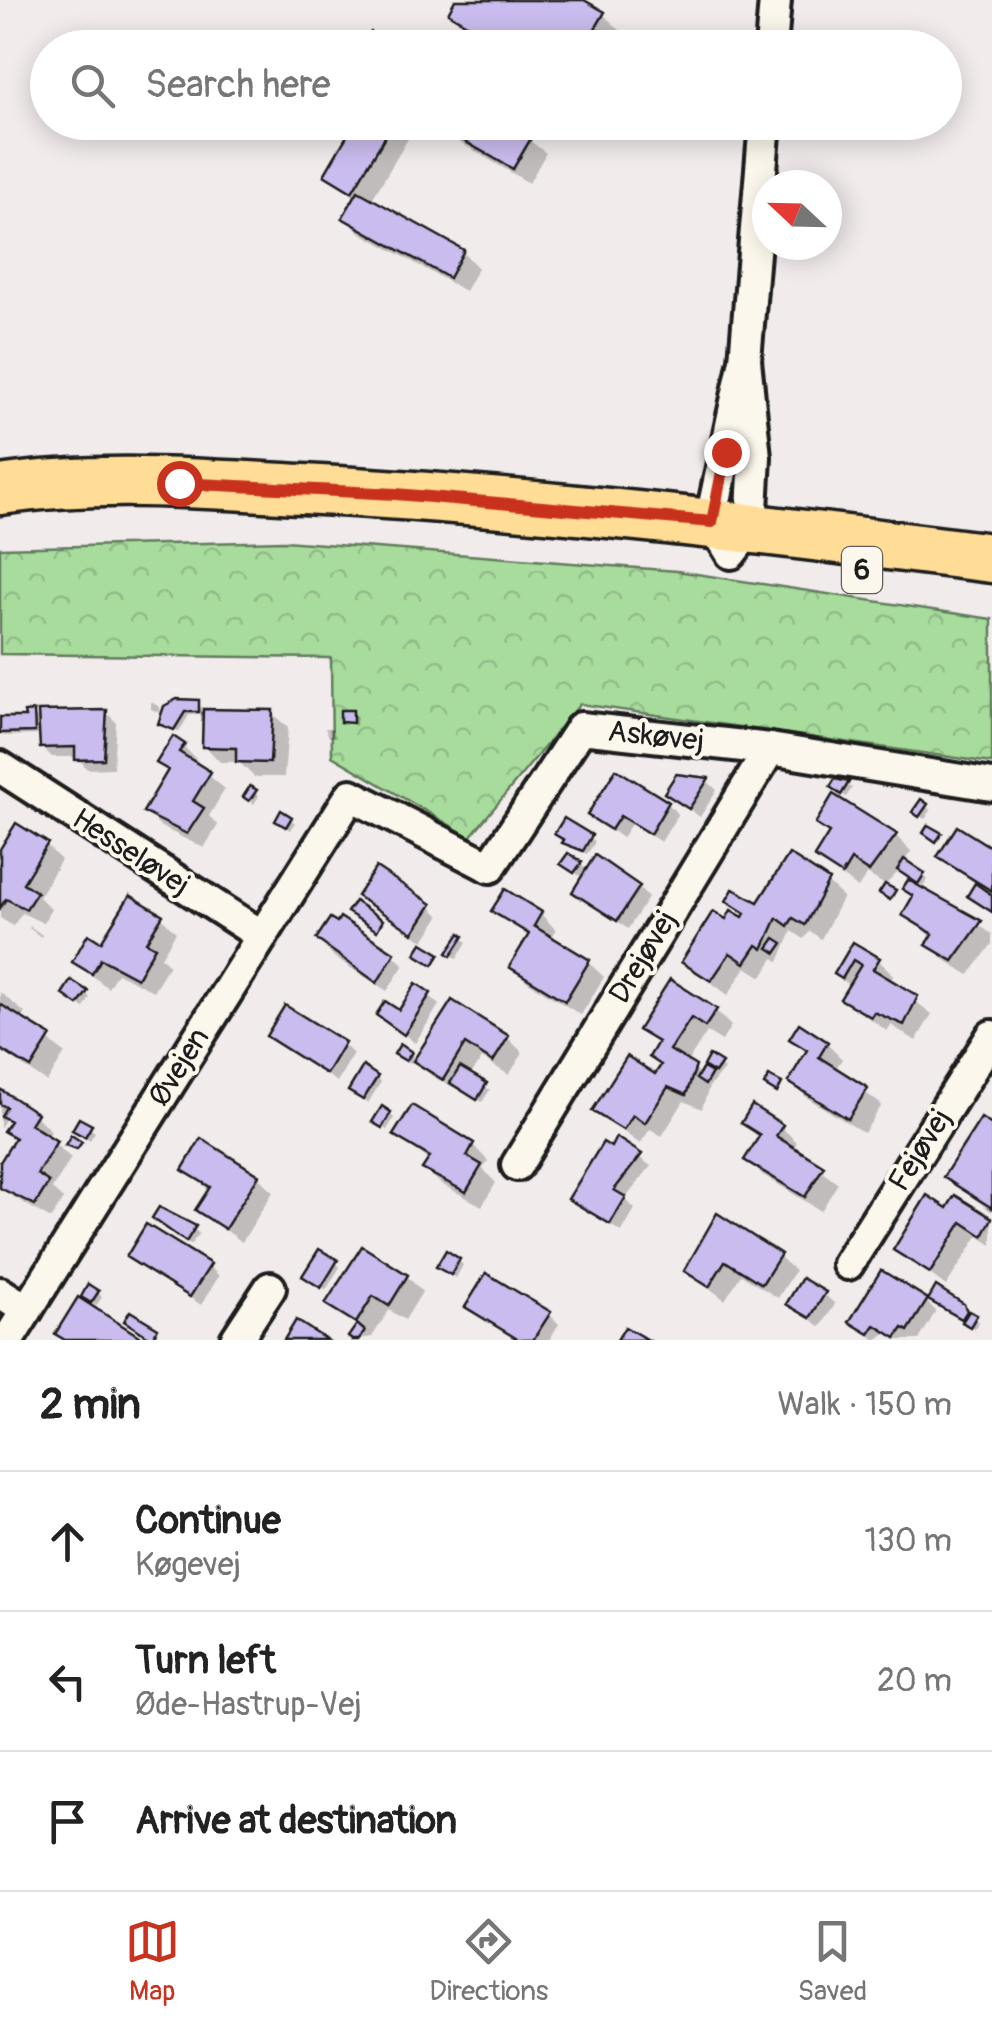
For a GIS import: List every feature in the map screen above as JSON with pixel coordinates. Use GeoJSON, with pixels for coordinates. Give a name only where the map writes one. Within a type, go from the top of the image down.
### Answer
{"type":"FeatureCollection","features":[{"type":"Feature","properties":{"kind":"main road","name":"6"},"geometry":{"type":"LineString","coordinates":[[0,490],[66,480],[396,494],[731,534],[992,558]]}},
{"type":"Feature","properties":{"kind":"main road","name":"6"},"geometry":{"type":"LineString","coordinates":[[0,499],[67,507],[731,534],[992,587]]}},
{"type":"Feature","properties":{"kind":"street"},"geometry":{"type":"LineString","coordinates":[[772,30],[775,0]]}},
{"type":"Feature","properties":{"kind":"street"},"geometry":{"type":"LineString","coordinates":[[731,534],[755,457],[745,360],[763,140]]}},
{"type":"Feature","properties":{"kind":"street","name":"Askøvej"},"geometry":{"type":"LineString","coordinates":[[351,795],[490,868],[580,728],[770,748],[992,785]]}},
{"type":"Feature","properties":{"kind":"street","name":"Drejøvej"},"geometry":{"type":"LineString","coordinates":[[517,1165],[770,748]]}},
{"type":"Feature","properties":{"kind":"street","name":"Hesseløvej"},"geometry":{"type":"LineString","coordinates":[[0,767],[262,936]]}},
{"type":"Feature","properties":{"kind":"street","name":"Øvejen"},"geometry":{"type":"LineString","coordinates":[[8,1340],[351,795]]}},
{"type":"Feature","properties":{"kind":"street","name":"Fejøvej"},"geometry":{"type":"LineString","coordinates":[[848,1264],[992,1036]]}},
{"type":"Feature","properties":{"kind":"street"},"geometry":{"type":"LineString","coordinates":[[236,1340],[270,1288]]}},
{"type":"Feature","properties":{"kind":"street"},"geometry":{"type":"LineString","coordinates":[[0,1293],[27,1310]]}},
{"type":"Feature","properties":{"kind":"green space"},"geometry":{"type":"Polygon","coordinates":[[[284,541],[677,571],[992,619],[992,763],[580,704],[470,837],[332,756],[331,658],[0,654],[0,548],[284,541]]]}},
{"type":"Feature","properties":{"kind":"building"},"geometry":{"type":"Polygon","coordinates":[[[455,0],[584,0],[605,12],[594,30],[477,30],[448,13],[455,0]]]}},
{"type":"Feature","properties":{"kind":"building"},"geometry":{"type":"Polygon","coordinates":[[[344,140],[383,140],[352,192],[324,175],[344,140]]]}},
{"type":"Feature","properties":{"kind":"building"},"geometry":{"type":"Polygon","coordinates":[[[462,140],[530,140],[513,169],[462,140]]]}},
{"type":"Feature","properties":{"kind":"building"},"geometry":{"type":"Polygon","coordinates":[[[358,191],[464,250],[449,278],[342,218],[358,191]]]}},
{"type":"Feature","properties":{"kind":"building"},"geometry":{"type":"Polygon","coordinates":[[[177,699],[199,700],[199,712],[185,712],[174,730],[158,724],[164,706],[177,699]]]}},
{"type":"Feature","properties":{"kind":"building"},"geometry":{"type":"Polygon","coordinates":[[[203,709],[273,710],[270,763],[236,762],[236,748],[202,747],[203,709]]]}},
{"type":"Feature","properties":{"kind":"building"},"geometry":{"type":"Polygon","coordinates":[[[107,710],[104,759],[75,760],[75,747],[40,748],[38,711],[107,710]]]}},
{"type":"Feature","properties":{"kind":"building"},"geometry":{"type":"Polygon","coordinates":[[[340,710],[353,710],[353,723],[340,722],[340,710]]]}},
{"type":"Feature","properties":{"kind":"building"},"geometry":{"type":"Polygon","coordinates":[[[34,711],[35,732],[0,733],[0,717],[25,717],[24,712],[34,711]]]}},
{"type":"Feature","properties":{"kind":"building"},"geometry":{"type":"Polygon","coordinates":[[[173,736],[185,744],[179,752],[211,772],[193,801],[204,808],[187,834],[143,812],[168,770],[156,763],[173,736]]]}},
{"type":"Feature","properties":{"kind":"building"},"geometry":{"type":"Polygon","coordinates":[[[616,769],[669,802],[650,834],[620,816],[611,830],[587,815],[616,769]]]}},
{"type":"Feature","properties":{"kind":"building"},"geometry":{"type":"Polygon","coordinates":[[[676,774],[709,778],[689,809],[664,793],[676,774]]]}},
{"type":"Feature","properties":{"kind":"building"},"geometry":{"type":"Polygon","coordinates":[[[835,779],[849,782],[841,795],[830,787],[835,779]]]}},
{"type":"Feature","properties":{"kind":"building"},"geometry":{"type":"Polygon","coordinates":[[[250,786],[257,790],[249,801],[243,797],[250,786]]]}},
{"type":"Feature","properties":{"kind":"building"},"geometry":{"type":"Polygon","coordinates":[[[833,794],[897,834],[869,872],[851,860],[842,875],[814,857],[829,833],[815,824],[833,794]]]}},
{"type":"Feature","properties":{"kind":"building"},"geometry":{"type":"Polygon","coordinates":[[[921,799],[928,804],[919,817],[912,812],[921,799]]]}},
{"type":"Feature","properties":{"kind":"building"},"geometry":{"type":"Polygon","coordinates":[[[281,810],[292,817],[286,827],[275,821],[281,810]]]}},
{"type":"Feature","properties":{"kind":"building"},"geometry":{"type":"Polygon","coordinates":[[[564,818],[592,835],[583,851],[562,843],[564,840],[554,834],[564,818]]]}},
{"type":"Feature","properties":{"kind":"building"},"geometry":{"type":"Polygon","coordinates":[[[16,823],[48,843],[23,883],[37,892],[26,909],[6,899],[0,908],[0,849],[16,823]]]}},
{"type":"Feature","properties":{"kind":"building"},"geometry":{"type":"Polygon","coordinates":[[[928,825],[942,833],[936,842],[923,833],[928,825]]]}},
{"type":"Feature","properties":{"kind":"building"},"geometry":{"type":"Polygon","coordinates":[[[957,826],[992,848],[992,891],[937,857],[957,826]]]}},
{"type":"Feature","properties":{"kind":"building"},"geometry":{"type":"Polygon","coordinates":[[[568,853],[582,862],[574,873],[560,864],[568,853]]]}},
{"type":"Feature","properties":{"kind":"building"},"geometry":{"type":"Polygon","coordinates":[[[789,854],[829,880],[805,925],[793,918],[788,926],[777,918],[763,949],[757,945],[745,963],[730,953],[711,981],[681,962],[713,911],[726,919],[731,910],[743,917],[745,913],[726,901],[733,889],[758,902],[789,854]]]}},
{"type":"Feature","properties":{"kind":"building"},"geometry":{"type":"Polygon","coordinates":[[[595,855],[640,886],[617,921],[572,892],[595,855]]]}},
{"type":"Feature","properties":{"kind":"building"},"geometry":{"type":"Polygon","coordinates":[[[904,859],[925,873],[918,884],[897,870],[904,859]]]}},
{"type":"Feature","properties":{"kind":"building"},"geometry":{"type":"Polygon","coordinates":[[[376,867],[432,904],[413,933],[357,896],[376,867]]]}},
{"type":"Feature","properties":{"kind":"building"},"geometry":{"type":"Polygon","coordinates":[[[908,880],[982,921],[953,961],[926,945],[933,934],[902,915],[913,896],[902,889],[908,880]]]}},
{"type":"Feature","properties":{"kind":"building"},"geometry":{"type":"Polygon","coordinates":[[[975,883],[992,895],[992,912],[967,896],[975,883]]]}},
{"type":"Feature","properties":{"kind":"building"},"geometry":{"type":"Polygon","coordinates":[[[885,884],[896,890],[890,900],[879,893],[885,884]]]}},
{"type":"Feature","properties":{"kind":"building"},"geometry":{"type":"Polygon","coordinates":[[[505,889],[542,912],[534,926],[590,960],[565,1001],[509,967],[529,934],[491,911],[505,889]]]}},
{"type":"Feature","properties":{"kind":"building"},"geometry":{"type":"Polygon","coordinates":[[[130,895],[163,915],[146,942],[155,947],[137,978],[101,959],[92,974],[72,962],[88,934],[101,942],[130,895]]]}},
{"type":"Feature","properties":{"kind":"building"},"geometry":{"type":"Polygon","coordinates":[[[355,901],[383,920],[377,931],[347,912],[355,901]]]}},
{"type":"Feature","properties":{"kind":"building"},"geometry":{"type":"Polygon","coordinates":[[[340,917],[395,953],[377,983],[316,939],[330,918],[337,922],[340,917]]]}},
{"type":"Feature","properties":{"kind":"building"},"geometry":{"type":"Polygon","coordinates":[[[460,933],[464,936],[451,956],[447,953],[460,933]]]}},
{"type":"Feature","properties":{"kind":"building"},"geometry":{"type":"Polygon","coordinates":[[[775,938],[783,943],[776,953],[768,948],[775,938]]]}},
{"type":"Feature","properties":{"kind":"building"},"geometry":{"type":"Polygon","coordinates":[[[853,942],[880,958],[873,969],[918,996],[904,1025],[874,1012],[871,1017],[840,999],[861,965],[853,960],[842,979],[834,974],[853,942]]]}},
{"type":"Feature","properties":{"kind":"building"},"geometry":{"type":"Polygon","coordinates":[[[422,943],[440,954],[433,965],[415,954],[422,943]]]}},
{"type":"Feature","properties":{"kind":"building"},"geometry":{"type":"Polygon","coordinates":[[[670,979],[717,1009],[705,1027],[691,1018],[670,1050],[696,1066],[686,1095],[668,1087],[645,1123],[633,1115],[623,1130],[592,1111],[627,1056],[655,1074],[661,1065],[649,1057],[658,1042],[638,1030],[670,979]]]}},
{"type":"Feature","properties":{"kind":"building"},"geometry":{"type":"Polygon","coordinates":[[[71,980],[88,991],[78,1005],[62,994],[71,980]]]}},
{"type":"Feature","properties":{"kind":"building"},"geometry":{"type":"Polygon","coordinates":[[[416,983],[431,993],[404,1035],[376,1015],[385,1001],[399,1010],[416,983]]]}},
{"type":"Feature","properties":{"kind":"building"},"geometry":{"type":"Polygon","coordinates":[[[452,1000],[509,1036],[493,1062],[465,1044],[443,1080],[413,1061],[452,1000]]]}},
{"type":"Feature","properties":{"kind":"building"},"geometry":{"type":"Polygon","coordinates":[[[0,1004],[51,1036],[31,1068],[0,1049],[0,1004]]]}},
{"type":"Feature","properties":{"kind":"building"},"geometry":{"type":"Polygon","coordinates":[[[285,1005],[345,1042],[326,1074],[266,1036],[285,1005]]]}},
{"type":"Feature","properties":{"kind":"building"},"geometry":{"type":"Polygon","coordinates":[[[799,1023],[828,1042],[819,1057],[868,1088],[848,1119],[788,1082],[807,1050],[789,1039],[799,1023]]]}},
{"type":"Feature","properties":{"kind":"building"},"geometry":{"type":"Polygon","coordinates":[[[400,1044],[412,1052],[406,1061],[394,1054],[400,1044]]]}},
{"type":"Feature","properties":{"kind":"building"},"geometry":{"type":"Polygon","coordinates":[[[709,1055],[722,1063],[715,1073],[703,1066],[709,1055]]]}},
{"type":"Feature","properties":{"kind":"building"},"geometry":{"type":"Polygon","coordinates":[[[363,1066],[378,1076],[363,1100],[348,1091],[363,1066]]]}},
{"type":"Feature","properties":{"kind":"building"},"geometry":{"type":"Polygon","coordinates":[[[460,1067],[487,1083],[477,1100],[450,1083],[460,1067]]]}},
{"type":"Feature","properties":{"kind":"building"},"geometry":{"type":"Polygon","coordinates":[[[703,1068],[712,1073],[705,1085],[696,1079],[703,1068]]]}},
{"type":"Feature","properties":{"kind":"building"},"geometry":{"type":"Polygon","coordinates":[[[769,1076],[782,1083],[777,1093],[764,1085],[769,1076]]]}},
{"type":"Feature","properties":{"kind":"building"},"geometry":{"type":"Polygon","coordinates":[[[0,1089],[37,1113],[30,1124],[57,1141],[37,1174],[49,1182],[35,1205],[0,1188],[0,1162],[15,1138],[3,1131],[10,1121],[1,1116],[6,1107],[0,1104],[0,1089]]]}},
{"type":"Feature","properties":{"kind":"building"},"geometry":{"type":"Polygon","coordinates":[[[412,1105],[474,1143],[467,1156],[482,1165],[466,1192],[422,1169],[430,1157],[393,1135],[412,1105]]]}},
{"type":"Feature","properties":{"kind":"building"},"geometry":{"type":"Polygon","coordinates":[[[752,1105],[783,1125],[776,1136],[824,1166],[805,1197],[744,1160],[760,1135],[741,1123],[752,1105]]]}},
{"type":"Feature","properties":{"kind":"building"},"geometry":{"type":"Polygon","coordinates":[[[382,1106],[391,1112],[382,1128],[372,1122],[382,1106]]]}},
{"type":"Feature","properties":{"kind":"building"},"geometry":{"type":"Polygon","coordinates":[[[79,1118],[92,1125],[85,1137],[72,1130],[79,1118]]]}},
{"type":"Feature","properties":{"kind":"building"},"geometry":{"type":"Polygon","coordinates":[[[981,1118],[992,1125],[992,1208],[943,1177],[981,1118]]]}},
{"type":"Feature","properties":{"kind":"building"},"geometry":{"type":"Polygon","coordinates":[[[71,1135],[82,1142],[77,1149],[65,1145],[71,1135]]]}},
{"type":"Feature","properties":{"kind":"building"},"geometry":{"type":"Polygon","coordinates":[[[616,1137],[642,1154],[614,1190],[626,1197],[610,1224],[568,1199],[603,1142],[611,1147],[616,1137]]]}},
{"type":"Feature","properties":{"kind":"building"},"geometry":{"type":"Polygon","coordinates":[[[201,1138],[259,1175],[225,1229],[195,1210],[210,1187],[182,1170],[201,1138]]]}},
{"type":"Feature","properties":{"kind":"building"},"geometry":{"type":"Polygon","coordinates":[[[927,1195],[947,1208],[955,1195],[992,1218],[983,1236],[962,1222],[930,1273],[893,1250],[927,1195]]]}},
{"type":"Feature","properties":{"kind":"building"},"geometry":{"type":"Polygon","coordinates":[[[159,1207],[196,1226],[186,1242],[152,1218],[159,1207]]]}},
{"type":"Feature","properties":{"kind":"building"},"geometry":{"type":"Polygon","coordinates":[[[717,1213],[781,1254],[762,1284],[725,1261],[709,1287],[684,1271],[717,1213]]]}},
{"type":"Feature","properties":{"kind":"building"},"geometry":{"type":"Polygon","coordinates":[[[146,1224],[211,1264],[190,1297],[126,1257],[146,1224]]]}},
{"type":"Feature","properties":{"kind":"building"},"geometry":{"type":"Polygon","coordinates":[[[362,1246],[408,1275],[389,1306],[373,1296],[356,1323],[325,1304],[362,1246]]]}},
{"type":"Feature","properties":{"kind":"building"},"geometry":{"type":"Polygon","coordinates":[[[319,1249],[338,1260],[321,1288],[302,1276],[319,1249]]]}},
{"type":"Feature","properties":{"kind":"building"},"geometry":{"type":"Polygon","coordinates":[[[446,1250],[460,1259],[451,1275],[436,1267],[446,1250]]]}},
{"type":"Feature","properties":{"kind":"building"},"geometry":{"type":"Polygon","coordinates":[[[881,1270],[928,1299],[908,1331],[903,1328],[896,1338],[875,1325],[869,1334],[849,1322],[881,1270]]]}},
{"type":"Feature","properties":{"kind":"building"},"geometry":{"type":"Polygon","coordinates":[[[486,1273],[551,1312],[533,1340],[519,1340],[465,1307],[486,1273]]]}},
{"type":"Feature","properties":{"kind":"building"},"geometry":{"type":"Polygon","coordinates":[[[802,1278],[826,1292],[810,1318],[786,1304],[802,1278]]]}},
{"type":"Feature","properties":{"kind":"building"},"geometry":{"type":"Polygon","coordinates":[[[88,1284],[99,1291],[91,1303],[81,1297],[88,1284]]]}},
{"type":"Feature","properties":{"kind":"building"},"geometry":{"type":"Polygon","coordinates":[[[936,1286],[964,1304],[967,1311],[962,1319],[928,1300],[936,1286]]]}},
{"type":"Feature","properties":{"kind":"building"},"geometry":{"type":"Polygon","coordinates":[[[78,1297],[145,1340],[65,1340],[55,1334],[78,1297]]]}},
{"type":"Feature","properties":{"kind":"building"},"geometry":{"type":"Polygon","coordinates":[[[130,1311],[158,1328],[152,1339],[124,1321],[130,1311]]]}},
{"type":"Feature","properties":{"kind":"building"},"geometry":{"type":"Polygon","coordinates":[[[969,1311],[977,1315],[970,1327],[962,1322],[969,1311]]]}},
{"type":"Feature","properties":{"kind":"building"},"geometry":{"type":"Polygon","coordinates":[[[296,1320],[327,1340],[284,1340],[296,1320]]]}},
{"type":"Feature","properties":{"kind":"building"},"geometry":{"type":"Polygon","coordinates":[[[357,1324],[365,1331],[359,1340],[352,1340],[348,1337],[357,1324]]]}},
{"type":"Feature","properties":{"kind":"building"},"geometry":{"type":"Polygon","coordinates":[[[625,1327],[648,1340],[617,1340],[625,1327]]]}},
{"type":"Feature","properties":{"kind":"route"},"geometry":{"type":"LineString","coordinates":[[179,483],[507,502],[712,522],[726,452]]}}]}
